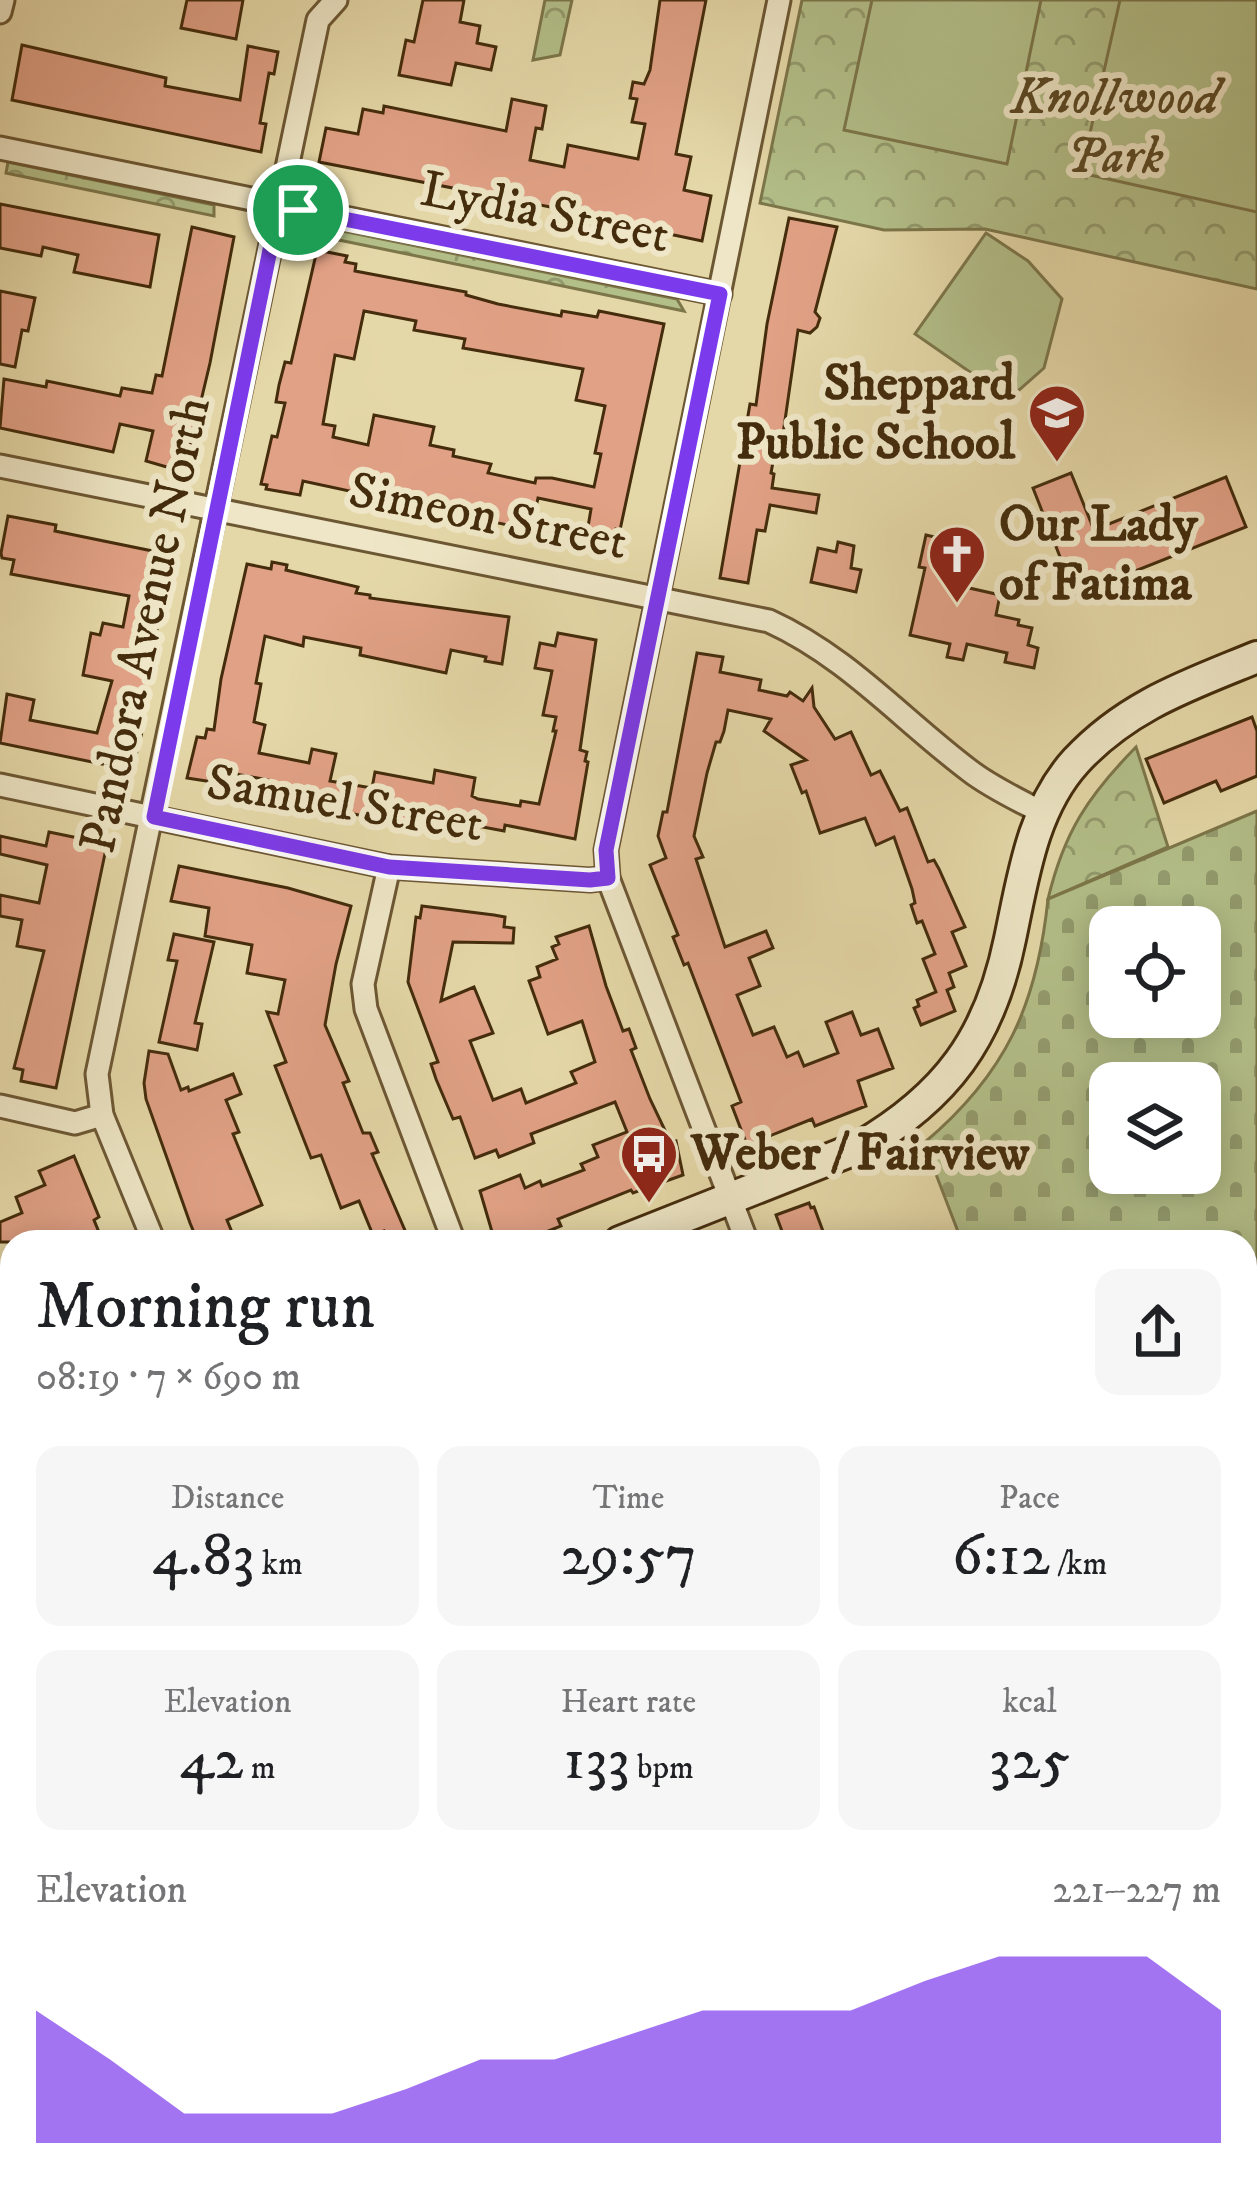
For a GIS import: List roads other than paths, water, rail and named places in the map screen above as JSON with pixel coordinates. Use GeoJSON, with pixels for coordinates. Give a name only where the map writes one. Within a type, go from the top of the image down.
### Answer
{"type":"FeatureCollection","features":[{"type":"Feature","properties":{"kind":"main road"},"geometry":{"type":"LineString","coordinates":[[652,1230],[860,1148],[943,1087],[985,1017],[1009,947],[1025,864],[1043,813],[1073,764],[1144,704],[1257,657]]}},
{"type":"Feature","properties":{"kind":"street"},"geometry":{"type":"LineString","coordinates":[[0,12],[3,0]]}},
{"type":"Feature","properties":{"kind":"street"},"geometry":{"type":"LineString","coordinates":[[315,10],[336,0]]}},
{"type":"Feature","properties":{"kind":"street"},"geometry":{"type":"LineString","coordinates":[[743,1230],[608,878],[606,850],[778,0]]}},
{"type":"Feature","properties":{"kind":"street","name":"Pandora Avenue North"},"geometry":{"type":"LineString","coordinates":[[149,1230],[102,1115],[97,1074],[154,817],[315,10]]}},
{"type":"Feature","properties":{"kind":"street","name":"Lydia Street"},"geometry":{"type":"LineString","coordinates":[[0,148],[720,294]]}},
{"type":"Feature","properties":{"kind":"street","name":"Simeon Street"},"geometry":{"type":"LineString","coordinates":[[0,466],[747,614],[801,635],[856,673],[972,773],[1043,813]]}},
{"type":"Feature","properties":{"kind":"street","name":"Samuel Street"},"geometry":{"type":"LineString","coordinates":[[0,785],[389,867],[608,878]]}},
{"type":"Feature","properties":{"kind":"street"},"geometry":{"type":"LineString","coordinates":[[389,867],[363,984],[366,1010],[449,1230]]}},
{"type":"Feature","properties":{"kind":"street"},"geometry":{"type":"LineString","coordinates":[[0,1106],[75,1123],[102,1115]]}},
{"type":"Feature","properties":{"kind":"place","name":"Sheppard Public School"},"geometry":{"type":"Point","coordinates":[1057,464]}},
{"type":"Feature","properties":{"kind":"place","name":"Our Lady of Fatima"},"geometry":{"type":"Point","coordinates":[957,605]}},
{"type":"Feature","properties":{"kind":"place","name":"Weber / Fairview"},"geometry":{"type":"Point","coordinates":[649,1205]}},
{"type":"Feature","properties":{"kind":"park label","name":"Knollwood Park"},"geometry":{"type":"Point","coordinates":[1115,127]}}]}
